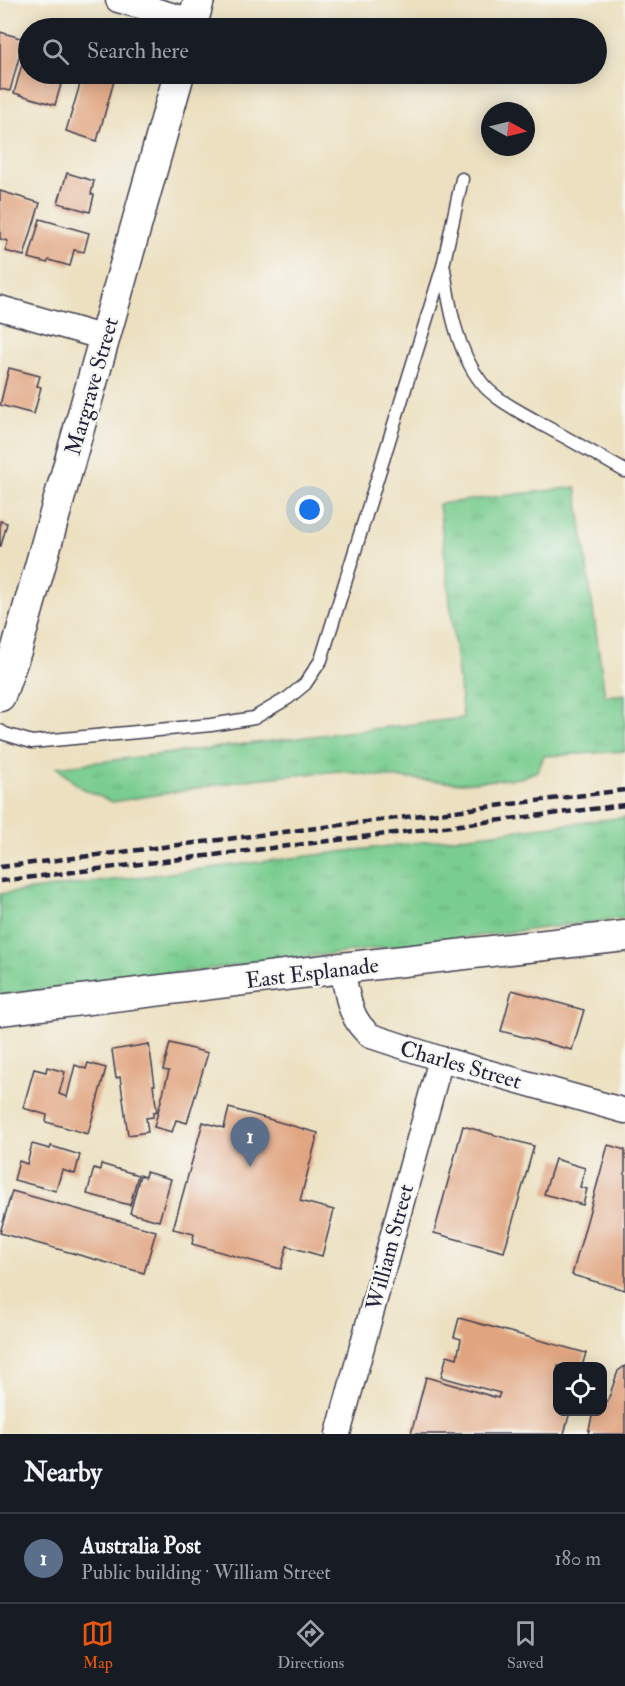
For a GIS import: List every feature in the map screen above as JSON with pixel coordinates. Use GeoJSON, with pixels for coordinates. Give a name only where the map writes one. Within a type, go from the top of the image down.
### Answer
{"type":"FeatureCollection","features":[{"type":"Feature","properties":{"kind":"street"},"geometry":{"type":"LineString","coordinates":[[118,0],[195,16]]}},
{"type":"Feature","properties":{"kind":"street","name":"Margrave Street"},"geometry":{"type":"LineString","coordinates":[[0,696],[8,645],[105,338],[176,84]]}},
{"type":"Feature","properties":{"kind":"street"},"geometry":{"type":"LineString","coordinates":[[0,308],[105,338]]}},
{"type":"Feature","properties":{"kind":"street","name":"East Esplanade"},"geometry":{"type":"LineString","coordinates":[[0,1010],[625,936]]}},
{"type":"Feature","properties":{"kind":"street","name":"Charles Street"},"geometry":{"type":"LineString","coordinates":[[342,968],[353,1015],[363,1030],[371,1036],[441,1059],[625,1111]]}},
{"type":"Feature","properties":{"kind":"street","name":"William Street"},"geometry":{"type":"LineString","coordinates":[[338,1434],[441,1059]]}},
{"type":"Feature","properties":{"kind":"lane"},"geometry":{"type":"LineString","coordinates":[[0,731],[5,735],[33,742],[211,725],[254,718],[288,698],[305,684],[321,660],[443,266],[462,179]]}},
{"type":"Feature","properties":{"kind":"lane"},"geometry":{"type":"LineString","coordinates":[[443,266],[453,320],[469,361],[481,382],[517,410],[625,471]]}},
{"type":"Feature","properties":{"kind":"green space"},"geometry":{"type":"Polygon","coordinates":[[[576,487],[605,696],[625,694],[625,751],[544,756],[538,771],[520,778],[462,783],[339,771],[253,779],[112,802],[81,788],[56,767],[463,718],[439,504],[576,487]]]}},
{"type":"Feature","properties":{"kind":"green space"},"geometry":{"type":"Polygon","coordinates":[[[625,817],[625,918],[0,995],[0,894],[625,817]]]}},
{"type":"Feature","properties":{"kind":"building"},"geometry":{"type":"Polygon","coordinates":[[[0,32],[18,37],[18,61],[10,91],[0,89],[0,32]]]}},
{"type":"Feature","properties":{"kind":"building"},"geometry":{"type":"Polygon","coordinates":[[[18,79],[18,84],[61,84],[55,105],[14,93],[18,79]]]}},
{"type":"Feature","properties":{"kind":"building"},"geometry":{"type":"Polygon","coordinates":[[[80,84],[113,84],[97,141],[66,131],[80,84]]]}},
{"type":"Feature","properties":{"kind":"building"},"geometry":{"type":"Polygon","coordinates":[[[67,173],[94,181],[90,212],[58,203],[67,173]]]}},
{"type":"Feature","properties":{"kind":"building"},"geometry":{"type":"Polygon","coordinates":[[[0,191],[40,203],[24,256],[5,251],[8,241],[0,239],[0,191]]]}},
{"type":"Feature","properties":{"kind":"building"},"geometry":{"type":"Polygon","coordinates":[[[40,219],[89,233],[84,252],[74,250],[70,266],[49,260],[47,263],[29,258],[40,219]]]}},
{"type":"Feature","properties":{"kind":"building"},"geometry":{"type":"Polygon","coordinates":[[[9,368],[40,376],[37,386],[41,387],[34,414],[0,405],[9,368]]]}},
{"type":"Feature","properties":{"kind":"building"},"geometry":{"type":"Polygon","coordinates":[[[0,521],[7,523],[1,546],[0,546],[0,521]]]}},
{"type":"Feature","properties":{"kind":"building"},"geometry":{"type":"Polygon","coordinates":[[[512,990],[584,1010],[572,1050],[501,1031],[512,990]]]}},
{"type":"Feature","properties":{"kind":"building"},"geometry":{"type":"Polygon","coordinates":[[[170,1043],[208,1053],[187,1123],[176,1120],[172,1132],[154,1127],[169,1071],[163,1070],[170,1043]]]}},
{"type":"Feature","properties":{"kind":"building"},"geometry":{"type":"Polygon","coordinates":[[[149,1044],[157,1111],[153,1112],[153,1117],[146,1118],[148,1132],[128,1135],[120,1077],[116,1078],[112,1050],[149,1044]]]}},
{"type":"Feature","properties":{"kind":"building"},"geometry":{"type":"Polygon","coordinates":[[[88,1063],[106,1068],[88,1134],[46,1122],[47,1115],[23,1108],[34,1069],[46,1072],[47,1067],[65,1072],[59,1094],[67,1097],[75,1065],[86,1069],[88,1063]]]}},
{"type":"Feature","properties":{"kind":"building"},"geometry":{"type":"Polygon","coordinates":[[[229,1108],[318,1133],[300,1201],[334,1210],[322,1256],[287,1246],[281,1269],[192,1244],[194,1234],[173,1229],[203,1122],[224,1128],[229,1108]]]}},
{"type":"Feature","properties":{"kind":"building"},"geometry":{"type":"Polygon","coordinates":[[[463,1126],[534,1146],[504,1252],[434,1233],[463,1126]]]}},
{"type":"Feature","properties":{"kind":"building"},"geometry":{"type":"Polygon","coordinates":[[[32,1144],[50,1149],[51,1146],[80,1155],[75,1174],[62,1170],[56,1191],[14,1180],[19,1161],[27,1164],[32,1144]]]}},
{"type":"Feature","properties":{"kind":"building"},"geometry":{"type":"Polygon","coordinates":[[[608,1145],[625,1150],[625,1290],[572,1275],[608,1145]]]}},
{"type":"Feature","properties":{"kind":"building"},"geometry":{"type":"Polygon","coordinates":[[[555,1159],[585,1168],[580,1187],[587,1189],[583,1205],[544,1194],[555,1159]]]}},
{"type":"Feature","properties":{"kind":"building"},"geometry":{"type":"Polygon","coordinates":[[[101,1164],[138,1175],[130,1205],[87,1194],[94,1168],[100,1170],[101,1164]]]}},
{"type":"Feature","properties":{"kind":"building"},"geometry":{"type":"Polygon","coordinates":[[[146,1172],[171,1179],[159,1221],[130,1213],[140,1175],[145,1177],[146,1172]]]}},
{"type":"Feature","properties":{"kind":"building"},"geometry":{"type":"Polygon","coordinates":[[[12,1191],[156,1231],[144,1273],[0,1233],[12,1191]]]}},
{"type":"Feature","properties":{"kind":"building"},"geometry":{"type":"Polygon","coordinates":[[[459,1318],[586,1353],[583,1362],[553,1362],[553,1416],[569,1416],[564,1434],[411,1434],[426,1377],[498,1398],[500,1393],[441,1377],[447,1355],[457,1358],[461,1339],[454,1337],[459,1318]]]}},
{"type":"Feature","properties":{"kind":"building"},"geometry":{"type":"Polygon","coordinates":[[[625,1366],[625,1434],[588,1434],[592,1416],[607,1416],[607,1403],[618,1371],[625,1366]]]}},
{"type":"Feature","properties":{"kind":"railway"},"geometry":{"type":"LineString","coordinates":[[0,867],[625,790]]}},
{"type":"Feature","properties":{"kind":"railway"},"geometry":{"type":"LineString","coordinates":[[0,881],[625,805]]}},
{"type":"Feature","properties":{"kind":"place","name":"Australia Post"},"geometry":{"type":"Point","coordinates":[250,1167]}}]}
